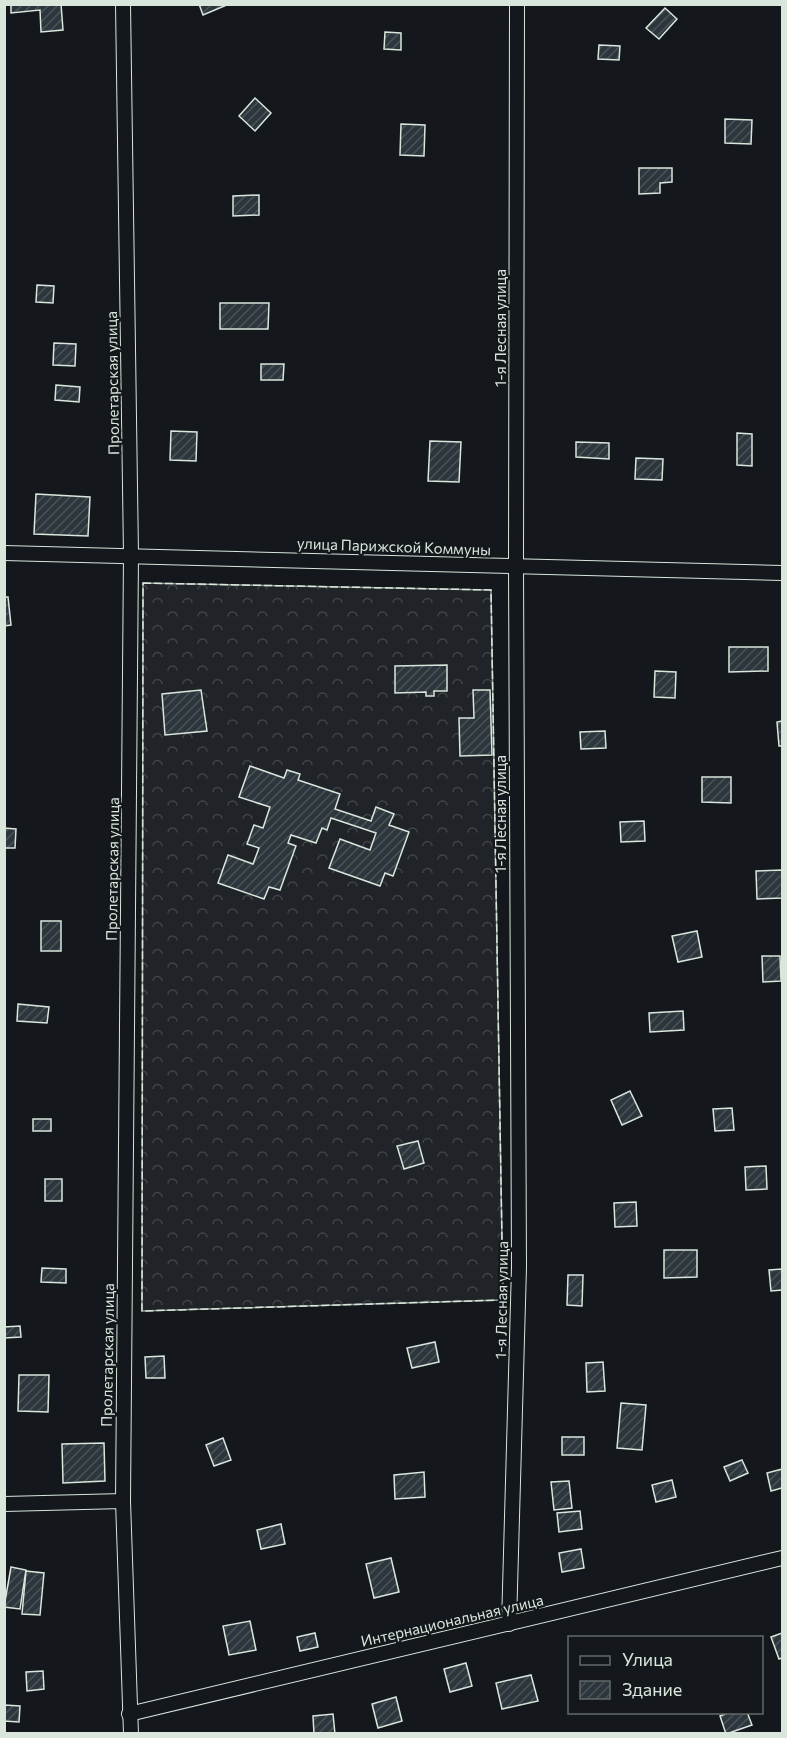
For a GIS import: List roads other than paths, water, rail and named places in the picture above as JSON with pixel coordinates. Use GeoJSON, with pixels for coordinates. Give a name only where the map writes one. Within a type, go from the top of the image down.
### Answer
{"type":"FeatureCollection","features":[{"type":"Feature","properties":{"kind":"street","name":"Пролетарская улица"},"geometry":{"type":"LineString","coordinates":[[123,4],[131,555],[123,1501],[131,1734]]}},
{"type":"Feature","properties":{"kind":"street","name":"1-я Лесная улица"},"geometry":{"type":"LineString","coordinates":[[509,1624],[519,1267],[516,566],[517,4]]}},
{"type":"Feature","properties":{"kind":"street","name":"улица Парижской Коммуны"},"geometry":{"type":"LineString","coordinates":[[4,553],[783,573]]}},
{"type":"Feature","properties":{"kind":"street"},"geometry":{"type":"LineString","coordinates":[[4,1504],[123,1501]]}},
{"type":"Feature","properties":{"kind":"street","name":"Интернациональная улица"},"geometry":{"type":"LineString","coordinates":[[129,1714],[783,1557]]}}]}
